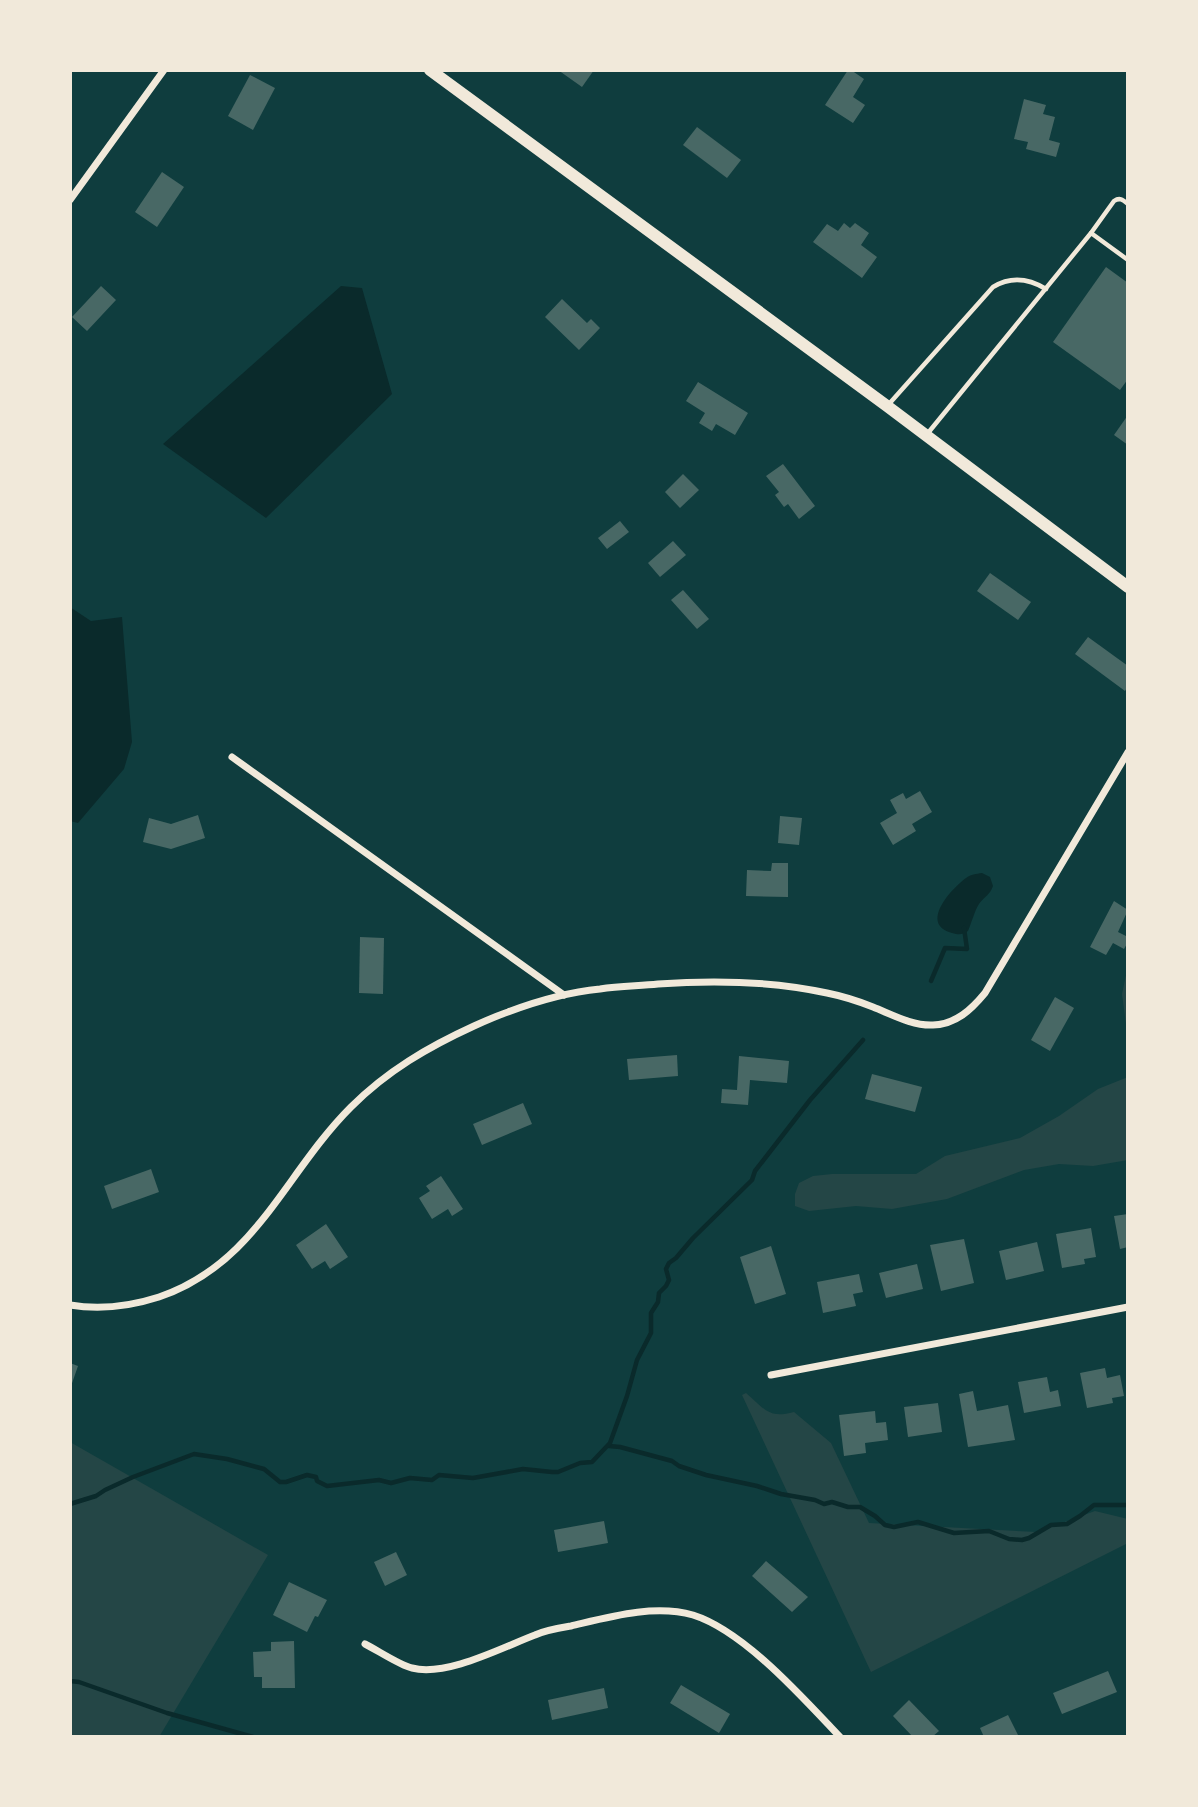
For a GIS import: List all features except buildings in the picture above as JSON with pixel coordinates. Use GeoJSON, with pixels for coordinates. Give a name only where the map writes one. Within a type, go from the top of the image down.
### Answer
{"type":"FeatureCollection","features":[{"type":"Feature","properties":{"kind":"main road"},"geometry":{"type":"LineString","coordinates":[[430,70],[1128,587]]}},
{"type":"Feature","properties":{"kind":"street"},"geometry":{"type":"LineString","coordinates":[[70,200],[164,70]]}},
{"type":"Feature","properties":{"kind":"street"},"geometry":{"type":"LineString","coordinates":[[70,1304],[102,1307],[143,1302],[172,1292],[212,1271],[256,1230],[315,1149],[349,1109],[388,1074],[441,1041],[507,1012],[564,995],[598,989],[714,981],[783,986],[826,993],[922,1024],[933,1025],[957,1019],[969,1011],[985,993],[1128,752]]}},
{"type":"Feature","properties":{"kind":"street"},"geometry":{"type":"LineString","coordinates":[[232,757],[564,995]]}},
{"type":"Feature","properties":{"kind":"street"},"geometry":{"type":"LineString","coordinates":[[771,1375],[1128,1307]]}},
{"type":"Feature","properties":{"kind":"street"},"geometry":{"type":"LineString","coordinates":[[365,1644],[412,1668],[435,1670],[483,1657],[537,1633],[627,1615],[676,1612],[693,1616],[736,1637],[840,1737]]}},
{"type":"Feature","properties":{"kind":"lane"},"geometry":{"type":"LineString","coordinates":[[925,436],[1091,233],[1114,201],[1122,199],[1128,204]]}},
{"type":"Feature","properties":{"kind":"lane"},"geometry":{"type":"LineString","coordinates":[[1091,233],[1128,260]]}},
{"type":"Feature","properties":{"kind":"lane"},"geometry":{"type":"LineString","coordinates":[[887,407],[993,287],[1012,279],[1023,279],[1035,282],[1045,289]]}},
{"type":"Feature","properties":{"kind":"shaded area"},"geometry":{"type":"Polygon","coordinates":[[[341,286],[362,288],[392,394],[266,518],[163,444],[341,286]]]}},
{"type":"Feature","properties":{"kind":"shaded area"},"geometry":{"type":"Polygon","coordinates":[[[70,607],[91,621],[122,617],[132,742],[124,769],[78,823],[70,821],[70,607]]]}},
{"type":"Feature","properties":{"kind":"shaded area"},"geometry":{"type":"Polygon","coordinates":[[[982,873],[990,877],[993,886],[977,907],[968,931],[959,934],[943,929],[938,922],[938,915],[946,898],[968,877],[982,873]]]}},
{"type":"Feature","properties":{"kind":"shaded area"},"geometry":{"type":"Polygon","coordinates":[[[1128,966],[1128,1039],[1122,994],[1128,966]]]}},
{"type":"Feature","properties":{"kind":"shaded area"},"geometry":{"type":"Polygon","coordinates":[[[1128,1077],[1128,1160],[1093,1166],[1059,1164],[1024,1170],[947,1199],[892,1209],[856,1206],[809,1211],[795,1206],[799,1183],[813,1176],[916,1174],[945,1156],[1020,1138],[1059,1116],[1098,1089],[1128,1077]]]}},
{"type":"Feature","properties":{"kind":"shaded area"},"geometry":{"type":"Polygon","coordinates":[[[746,1393],[772,1413],[794,1412],[831,1443],[869,1523],[1037,1532],[1095,1511],[1128,1519],[1128,1543],[871,1672],[742,1395],[746,1393]]]}},
{"type":"Feature","properties":{"kind":"shaded area"},"geometry":{"type":"Polygon","coordinates":[[[70,1442],[268,1555],[159,1737],[70,1737],[70,1442]]]}},
{"type":"Feature","properties":{"kind":"waterway"},"geometry":{"type":"LineString","coordinates":[[931,981],[945,948],[967,949],[964,928]]}},
{"type":"Feature","properties":{"kind":"waterway"},"geometry":{"type":"LineString","coordinates":[[70,1504],[96,1496],[133,1477],[194,1454],[264,1469],[280,1482],[307,1475],[316,1477],[317,1481],[327,1486],[379,1480],[391,1483],[410,1478],[432,1480],[439,1475],[473,1478],[523,1469],[558,1472],[580,1463],[592,1462],[610,1443],[637,1360],[651,1333],[651,1313],[658,1302],[659,1293],[669,1280],[666,1269],[669,1263],[752,1180],[755,1171],[810,1100],[863,1040]]}},
{"type":"Feature","properties":{"kind":"waterway"},"geometry":{"type":"LineString","coordinates":[[609,1446],[672,1461],[706,1475],[781,1494],[824,1504],[832,1502],[848,1507],[860,1507],[885,1525],[894,1527],[918,1522],[954,1533],[989,1531],[1009,1539],[1022,1540],[1051,1525],[1067,1524],[1094,1505],[1128,1505]]}},
{"type":"Feature","properties":{"kind":"waterway"},"geometry":{"type":"LineString","coordinates":[[70,1681],[167,1713],[253,1737]]}}]}
